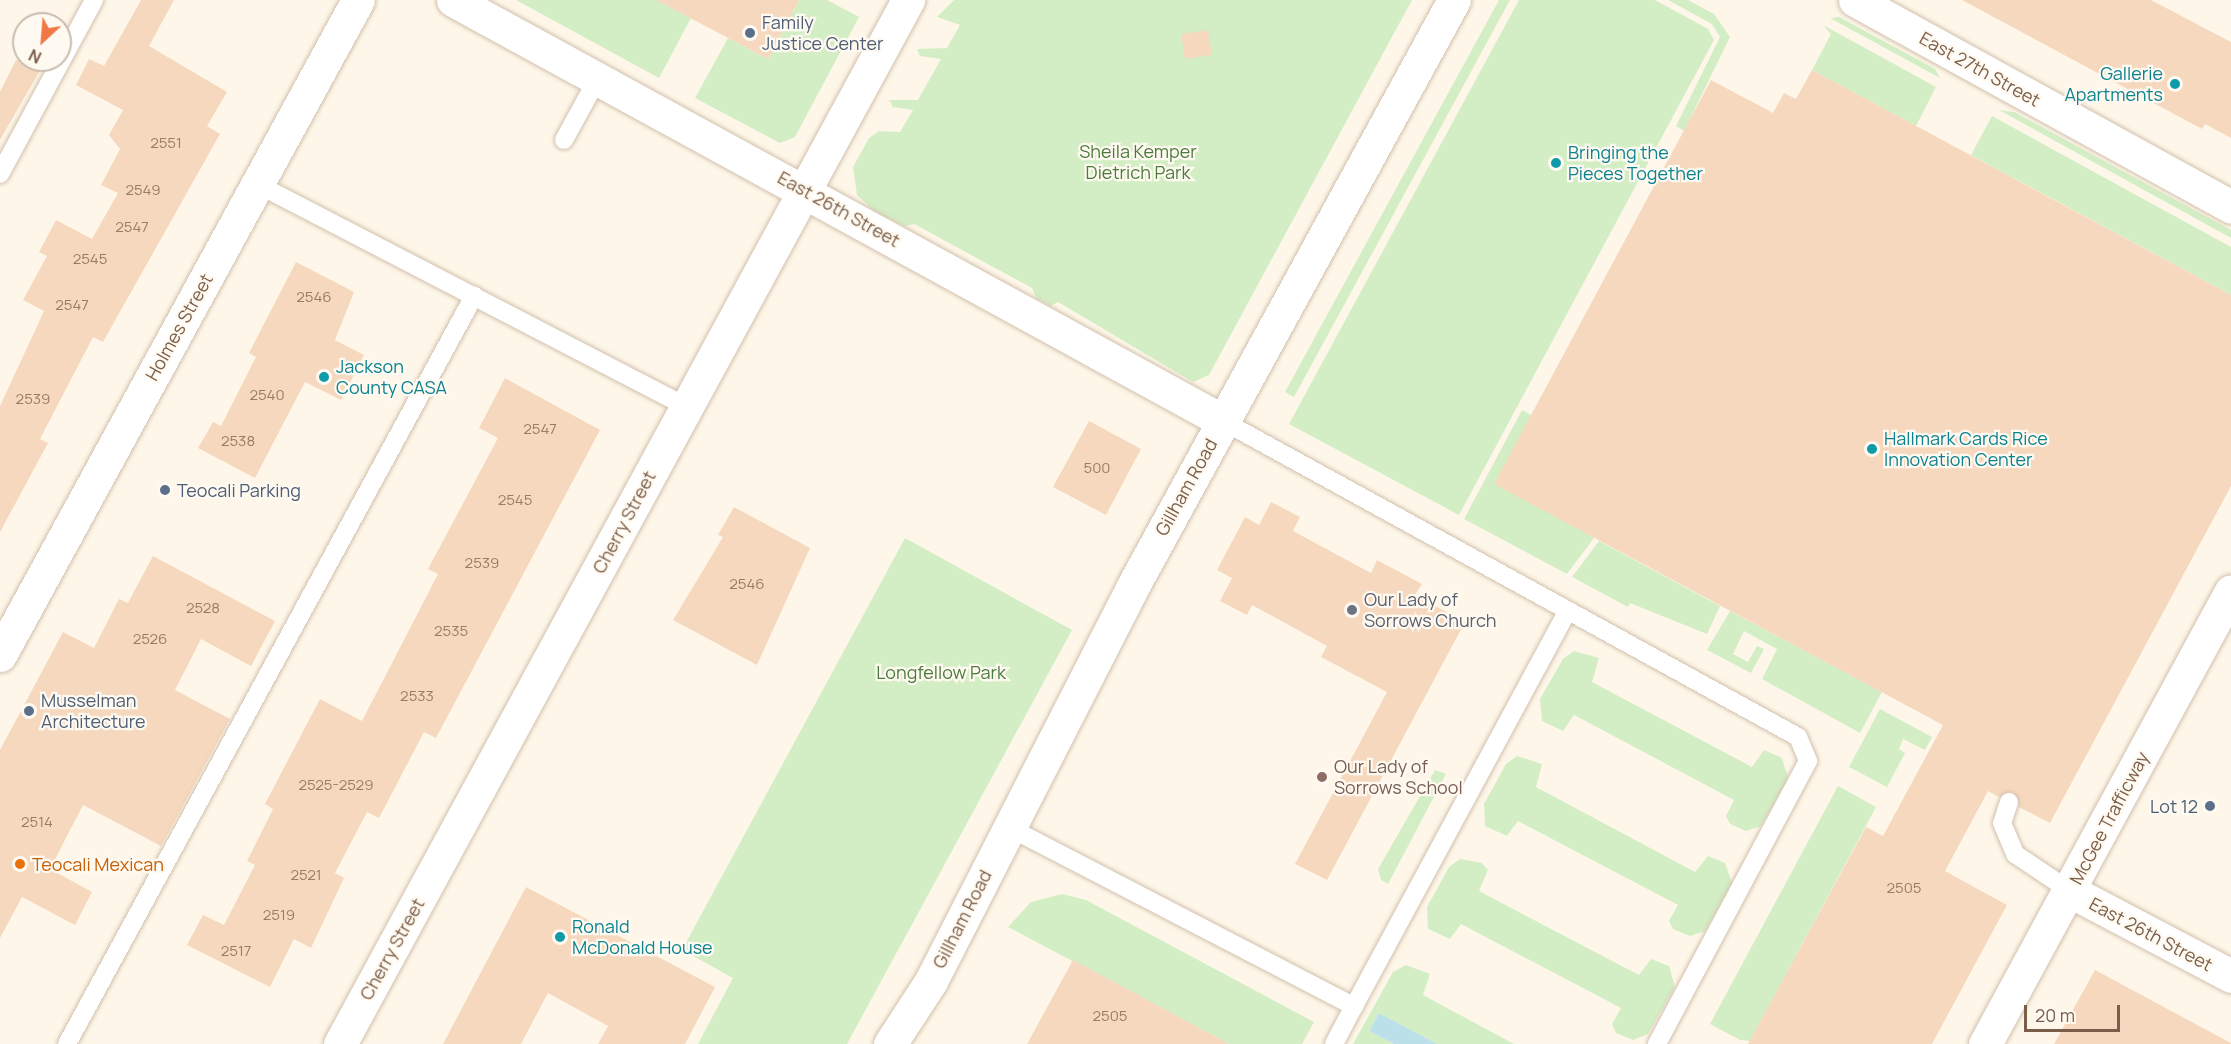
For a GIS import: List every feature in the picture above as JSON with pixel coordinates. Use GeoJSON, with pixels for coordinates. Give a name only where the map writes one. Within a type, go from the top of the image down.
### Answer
{"type":"FeatureCollection","features":[{"type":"Feature","properties":{"kind":"street","name":"Holmes Street"},"geometry":{"type":"LineString","coordinates":[[0,655],[358,0]]}},
{"type":"Feature","properties":{"kind":"street","name":"East 26th Street"},"geometry":{"type":"LineString","coordinates":[[453,0],[804,189],[1222,421]]}},
{"type":"Feature","properties":{"kind":"street","name":"Cherry Street"},"geometry":{"type":"LineString","coordinates":[[339,1044],[908,0]]}},
{"type":"Feature","properties":{"kind":"street","name":"Gillham Road"},"geometry":{"type":"LineString","coordinates":[[890,1044],[931,981],[1008,827],[1222,421],[1454,0]]}},
{"type":"Feature","properties":{"kind":"street","name":"East 27th Street"},"geometry":{"type":"LineString","coordinates":[[1855,0],[2231,207]]}},
{"type":"Feature","properties":{"kind":"street","name":"McGee Trafficway"},"geometry":{"type":"LineString","coordinates":[[1986,1044],[2231,591]]}},
{"type":"Feature","properties":{"kind":"street","name":"East 26th Street"},"geometry":{"type":"LineString","coordinates":[[2070,891],[2231,976]]}},
{"type":"Feature","properties":{"kind":"street","name":"Gillham Road"},"geometry":{"type":"LineString","coordinates":[[908,1044],[931,981]]}},
{"type":"Feature","properties":{"kind":"lane"},"geometry":{"type":"LineString","coordinates":[[0,174],[94,0]]}},
{"type":"Feature","properties":{"kind":"lane"},"geometry":{"type":"LineString","coordinates":[[564,140],[598,78]]}},
{"type":"Feature","properties":{"kind":"lane"},"geometry":{"type":"LineString","coordinates":[[257,184],[686,406]]}},
{"type":"Feature","properties":{"kind":"lane"},"geometry":{"type":"LineString","coordinates":[[67,1044],[474,296]]}},
{"type":"Feature","properties":{"kind":"lane"},"geometry":{"type":"LineString","coordinates":[[1222,421],[1798,737],[1809,761],[1657,1044]]}},
{"type":"Feature","properties":{"kind":"lane"},"geometry":{"type":"LineString","coordinates":[[1334,1044],[1568,611]]}},
{"type":"Feature","properties":{"kind":"lane"},"geometry":{"type":"LineString","coordinates":[[2009,802],[2002,823],[2014,854],[2070,891]]}},
{"type":"Feature","properties":{"kind":"lane"},"geometry":{"type":"LineString","coordinates":[[1008,827],[1354,1006]]}},
{"type":"Feature","properties":{"kind":"green space"},"geometry":{"type":"Polygon","coordinates":[[[516,0],[657,0],[691,18],[659,78],[516,0]]]}},
{"type":"Feature","properties":{"kind":"green space"},"geometry":{"type":"Polygon","coordinates":[[[799,0],[827,0],[859,17],[795,137],[780,143],[695,98],[728,38],[768,59],[799,0]]]}},
{"type":"Feature","properties":{"kind":"green space","name":"Sheila Kemper Dietrich Park"},"geometry":{"type":"Polygon","coordinates":[[[954,0],[1412,0],[1209,375],[1193,382],[1058,302],[1051,306],[1036,298],[1032,288],[914,224],[905,226],[874,211],[857,195],[853,167],[869,138],[879,131],[900,132],[913,110],[893,107],[889,100],[918,100],[941,59],[920,56],[917,49],[947,48],[960,25],[937,17],[954,0]]]}},
{"type":"Feature","properties":{"kind":"green space"},"geometry":{"type":"Polygon","coordinates":[[[1499,0],[1510,0],[1294,397],[1285,392],[1499,0]]]}},
{"type":"Feature","properties":{"kind":"green space"},"geometry":{"type":"Polygon","coordinates":[[[1519,0],[1655,0],[1708,29],[1714,40],[1459,515],[1289,424],[1519,0]]]}},
{"type":"Feature","properties":{"kind":"green space"},"geometry":{"type":"Polygon","coordinates":[[[1668,0],[1688,0],[1714,14],[1730,37],[1684,131],[1676,126],[1720,37],[1712,24],[1668,0]]]}},
{"type":"Feature","properties":{"kind":"green space"},"geometry":{"type":"Polygon","coordinates":[[[1839,17],[1935,69],[1940,78],[1830,18],[1839,17]]]}},
{"type":"Feature","properties":{"kind":"green space"},"geometry":{"type":"Polygon","coordinates":[[[1823,25],[1936,87],[1916,126],[1812,70],[1831,34],[1823,25]]]}},
{"type":"Feature","properties":{"kind":"green space"},"geometry":{"type":"Polygon","coordinates":[[[1999,110],[2014,112],[2231,230],[2231,238],[1999,110]]]}},
{"type":"Feature","properties":{"kind":"green space"},"geometry":{"type":"Polygon","coordinates":[[[1992,116],[2231,247],[2231,295],[1971,155],[1992,116]]]}},
{"type":"Feature","properties":{"kind":"green space"},"geometry":{"type":"Polygon","coordinates":[[[1522,410],[1531,415],[1594,538],[1567,574],[1464,519],[1522,410]]]}},
{"type":"Feature","properties":{"kind":"green space","name":"Longfellow Park"},"geometry":{"type":"Polygon","coordinates":[[[905,538],[1072,630],[847,1044],[698,1044],[733,978],[682,950],[905,538]]]}},
{"type":"Feature","properties":{"kind":"green space"},"geometry":{"type":"Polygon","coordinates":[[[1599,541],[1720,606],[1707,634],[1630,603],[1628,607],[1572,577],[1599,541]]]}},
{"type":"Feature","properties":{"kind":"green space"},"geometry":{"type":"Polygon","coordinates":[[[1730,611],[1882,692],[1860,733],[1762,679],[1777,649],[1744,631],[1733,654],[1748,662],[1757,646],[1764,649],[1751,673],[1707,650],[1730,611]]]}},
{"type":"Feature","properties":{"kind":"green space"},"geometry":{"type":"Polygon","coordinates":[[[1574,651],[1599,658],[1592,682],[1752,767],[1764,750],[1782,758],[1788,778],[1761,826],[1746,831],[1730,824],[1726,816],[1734,800],[1574,715],[1563,731],[1542,721],[1540,699],[1563,659],[1574,651]]]}},
{"type":"Feature","properties":{"kind":"green space"},"geometry":{"type":"Polygon","coordinates":[[[1880,709],[1932,737],[1925,750],[1903,739],[1899,749],[1905,753],[1887,787],[1849,767],[1880,709]]]}},
{"type":"Feature","properties":{"kind":"green space"},"geometry":{"type":"Polygon","coordinates":[[[1517,756],[1542,764],[1536,787],[1695,872],[1708,856],[1725,863],[1732,883],[1705,931],[1690,936],[1673,929],[1669,921],[1678,905],[1518,821],[1507,836],[1485,826],[1484,804],[1506,764],[1517,756]]]}},
{"type":"Feature","properties":{"kind":"green space"},"geometry":{"type":"Polygon","coordinates":[[[1435,770],[1446,774],[1388,884],[1381,880],[1378,869],[1435,770]]]}},
{"type":"Feature","properties":{"kind":"green space"},"geometry":{"type":"Polygon","coordinates":[[[1838,786],[1876,807],[1750,1041],[1740,1040],[1710,1024],[1838,786]]]}},
{"type":"Feature","properties":{"kind":"green space"},"geometry":{"type":"Polygon","coordinates":[[[1460,859],[1482,863],[1488,870],[1479,891],[1639,975],[1651,959],[1669,966],[1675,987],[1648,1034],[1633,1040],[1616,1033],[1612,1024],[1621,1008],[1461,924],[1450,939],[1428,929],[1427,907],[1449,867],[1460,859]]]}},
{"type":"Feature","properties":{"kind":"green space"},"geometry":{"type":"Polygon","coordinates":[[[1062,894],[1086,900],[1314,1022],[1302,1044],[1229,1044],[1008,927],[1031,902],[1062,894]]]}},
{"type":"Feature","properties":{"kind":"green space"},"geometry":{"type":"Polygon","coordinates":[[[1406,965],[1430,974],[1423,995],[1514,1044],[1437,1044],[1379,1013],[1369,1031],[1394,1044],[1353,1044],[1393,972],[1406,965]]]}},
{"type":"Feature","properties":{"kind":"water"},"geometry":{"type":"Polygon","coordinates":[[[1379,1013],[1437,1044],[1394,1044],[1369,1031],[1379,1013]]]}},
{"type":"Feature","properties":{"kind":"building"},"geometry":{"type":"Polygon","coordinates":[[[141,0],[174,0],[149,46],[227,92],[207,126],[220,134],[103,342],[93,337],[40,439],[48,443],[0,532],[0,406],[44,311],[23,300],[47,256],[39,252],[56,220],[92,239],[118,193],[101,185],[120,149],[109,135],[123,110],[76,85],[89,59],[104,66],[141,0]]]}},
{"type":"Feature","properties":{"kind":"building","name":"Family Justice Center"},"geometry":{"type":"Polygon","coordinates":[[[656,0],[799,0],[768,59],[656,0]]]}},
{"type":"Feature","properties":{"kind":"building","name":"Gallerie Apartments"},"geometry":{"type":"Polygon","coordinates":[[[1962,0],[2151,0],[2231,42],[2231,138],[2205,124],[2202,129],[1962,0]]]}},
{"type":"Feature","properties":{"kind":"building"},"geometry":{"type":"Polygon","coordinates":[[[1208,30],[1212,55],[1185,59],[1181,34],[1208,30]]]}},
{"type":"Feature","properties":{"kind":"building"},"geometry":{"type":"Polygon","coordinates":[[[12,68],[12,72],[39,72],[0,140],[0,92],[12,68]]]}},
{"type":"Feature","properties":{"kind":"building","name":"Hallmark Cards Rice Innovation Center"},"geometry":{"type":"Polygon","coordinates":[[[1812,70],[2231,295],[2231,486],[2050,823],[2019,807],[2013,792],[1999,797],[1988,791],[1945,871],[2007,905],[1932,1044],[1748,1044],[1866,827],[1883,836],[1943,725],[1494,484],[1711,80],[1773,113],[1784,93],[1796,99],[1812,70]]]}},
{"type":"Feature","properties":{"kind":"building"},"geometry":{"type":"Polygon","coordinates":[[[296,262],[354,292],[335,340],[364,355],[341,400],[305,382],[255,478],[198,448],[213,422],[221,426],[256,357],[249,353],[296,262]]]}},
{"type":"Feature","properties":{"kind":"building"},"geometry":{"type":"Polygon","coordinates":[[[505,378],[600,430],[436,738],[424,732],[379,818],[367,812],[335,873],[344,878],[311,948],[294,939],[270,987],[187,945],[203,915],[224,925],[255,865],[247,861],[273,809],[265,804],[320,699],[362,721],[438,574],[428,569],[498,438],[479,428],[505,378]]]}},
{"type":"Feature","properties":{"kind":"building"},"geometry":{"type":"Polygon","coordinates":[[[1089,421],[1141,449],[1106,515],[1053,487],[1089,421]]]}},
{"type":"Feature","properties":{"kind":"building","name":"Our Lady of Sorrows Church"},"geometry":{"type":"Polygon","coordinates":[[[1271,502],[1300,517],[1293,531],[1371,573],[1377,560],[1422,584],[1415,595],[1465,622],[1327,880],[1295,864],[1387,692],[1321,657],[1327,646],[1252,605],[1247,615],[1220,601],[1232,578],[1217,570],[1245,517],[1259,525],[1271,502]]]}},
{"type":"Feature","properties":{"kind":"building"},"geometry":{"type":"Polygon","coordinates":[[[734,507],[810,548],[757,665],[673,620],[723,537],[718,535],[734,507]]]}},
{"type":"Feature","properties":{"kind":"building"},"geometry":{"type":"Polygon","coordinates":[[[153,556],[275,621],[251,666],[201,639],[175,690],[230,719],[161,846],[83,805],[50,869],[92,892],[75,925],[22,897],[0,938],[0,750],[63,632],[94,648],[119,599],[128,603],[153,556]]]}},
{"type":"Feature","properties":{"kind":"building","name":"Ronald McDonald House"},"geometry":{"type":"Polygon","coordinates":[[[526,887],[715,987],[685,1044],[598,1044],[608,1026],[548,993],[521,1044],[443,1044],[526,887]]]}},
{"type":"Feature","properties":{"kind":"building"},"geometry":{"type":"Polygon","coordinates":[[[1073,960],[1229,1044],[1027,1044],[1073,960]]]}},
{"type":"Feature","properties":{"kind":"building"},"geometry":{"type":"Polygon","coordinates":[[[2095,970],[2231,1043],[2231,1044],[2054,1044],[2095,970]]]}},
{"type":"Feature","properties":{"kind":"place","name":"Family Justice Center"},"geometry":{"type":"Point","coordinates":[750,33]}},
{"type":"Feature","properties":{"kind":"place","name":"Gallerie Apartments"},"geometry":{"type":"Point","coordinates":[2175,84]}},
{"type":"Feature","properties":{"kind":"place","name":"Bringing the Pieces Together"},"geometry":{"type":"Point","coordinates":[1556,163]}},
{"type":"Feature","properties":{"kind":"place","name":"Jackson County CASA"},"geometry":{"type":"Point","coordinates":[324,377]}},
{"type":"Feature","properties":{"kind":"place","name":"Hallmark Cards Rice Innovation Center"},"geometry":{"type":"Point","coordinates":[1872,449]}},
{"type":"Feature","properties":{"kind":"place","name":"Teocali Parking"},"geometry":{"type":"Point","coordinates":[165,490]}},
{"type":"Feature","properties":{"kind":"place","name":"Our Lady of Sorrows Church"},"geometry":{"type":"Point","coordinates":[1352,610]}},
{"type":"Feature","properties":{"kind":"place","name":"Musselman Architecture"},"geometry":{"type":"Point","coordinates":[29,711]}},
{"type":"Feature","properties":{"kind":"place","name":"Our Lady of Sorrows School"},"geometry":{"type":"Point","coordinates":[1322,777]}},
{"type":"Feature","properties":{"kind":"place","name":"Lot 12"},"geometry":{"type":"Point","coordinates":[2210,806]}},
{"type":"Feature","properties":{"kind":"place","name":"Teocali Mexican"},"geometry":{"type":"Point","coordinates":[20,864]}},
{"type":"Feature","properties":{"kind":"place","name":"Ronald McDonald House"},"geometry":{"type":"Point","coordinates":[560,937]}}]}
